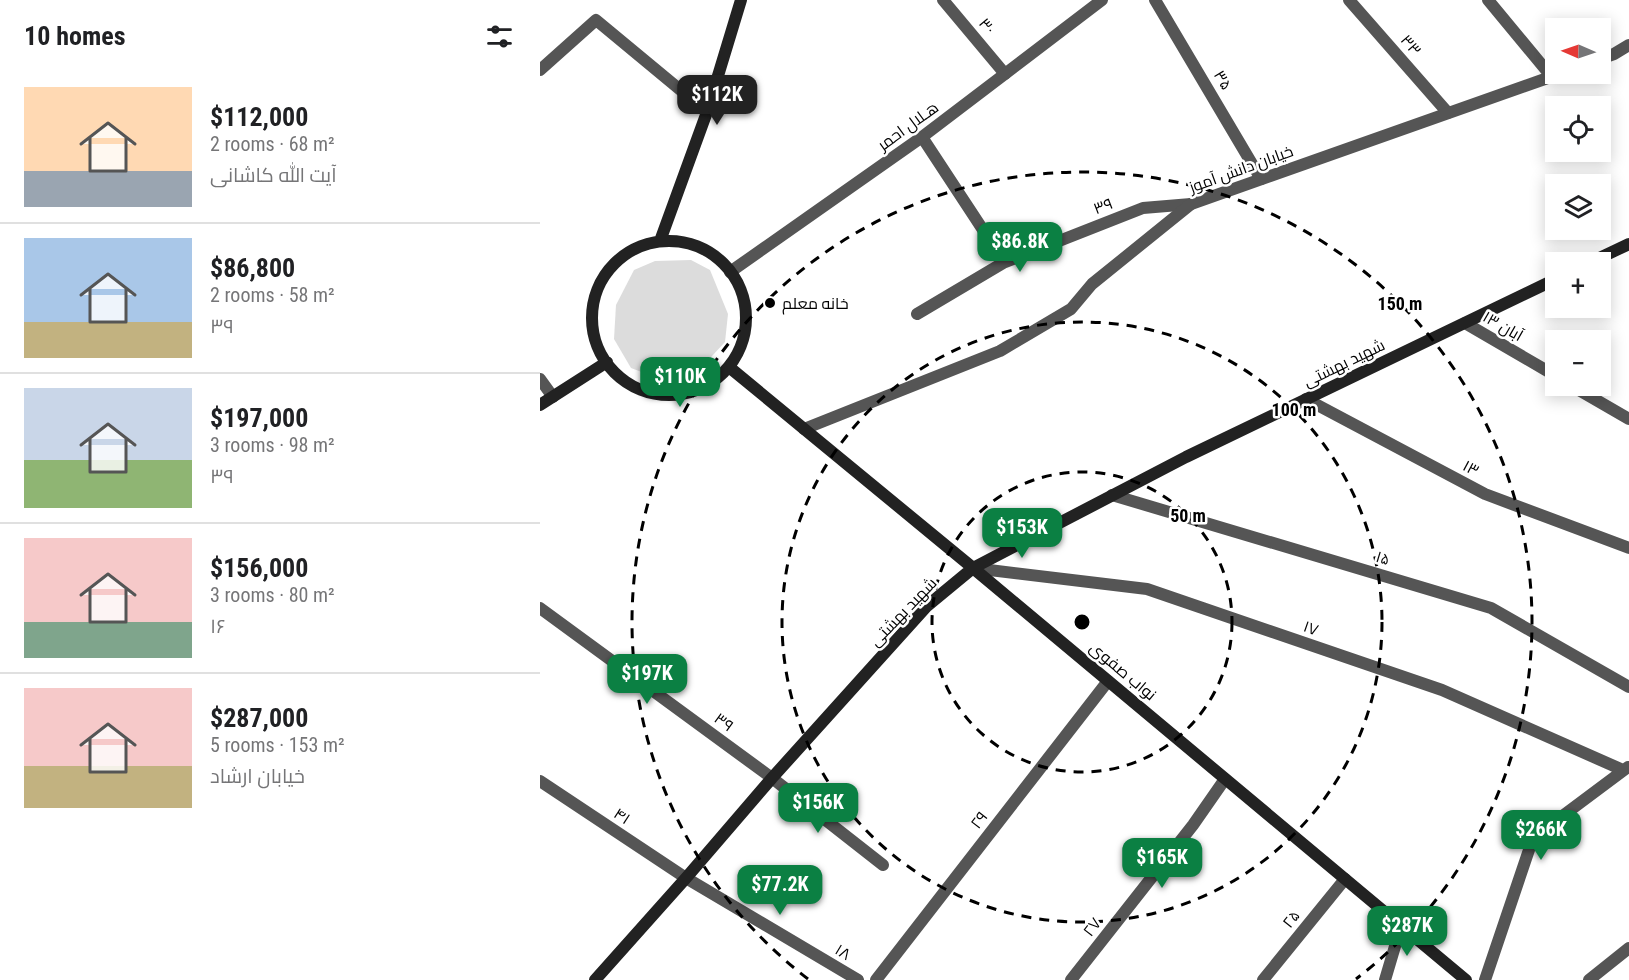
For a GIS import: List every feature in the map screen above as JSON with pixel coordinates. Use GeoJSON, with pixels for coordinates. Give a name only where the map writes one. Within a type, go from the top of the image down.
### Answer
{"type":"FeatureCollection","features":[{"type":"Feature","properties":{"kind":"main road"},"geometry":{"type":"LineString","coordinates":[[660,241],[706,112],[741,0]]}},
{"type":"Feature","properties":{"kind":"main road"},"geometry":{"type":"LineString","coordinates":[[660,241],[683,242],[704,249],[723,262],[730,272],[737,280],[744,302],[746,325],[740,347],[729,367],[711,382],[690,392],[667,395],[644,391],[623,380],[607,363],[596,342],[592,320],[595,297],[604,276],[619,259],[638,247],[660,241]]}},
{"type":"Feature","properties":{"kind":"main road"},"geometry":{"type":"LineString","coordinates":[[1611,253],[1629,244]]}},
{"type":"Feature","properties":{"kind":"main road","name":"شهید بهشتی"},"geometry":{"type":"LineString","coordinates":[[595,980],[927,606],[974,568],[1186,457],[1545,284]]}},
{"type":"Feature","properties":{"kind":"main road"},"geometry":{"type":"LineString","coordinates":[[540,405],[607,363]]}},
{"type":"Feature","properties":{"kind":"main road","name":"نواب صفوی"},"geometry":{"type":"LineString","coordinates":[[729,367],[974,568],[1465,980]]}},
{"type":"Feature","properties":{"kind":"street","name":"۳۰"},"geometry":{"type":"LineString","coordinates":[[943,0],[1005,74]]}},
{"type":"Feature","properties":{"kind":"street","name":"هـلال احمر"},"geometry":{"type":"LineString","coordinates":[[730,272],[922,137],[1101,0]]}},
{"type":"Feature","properties":{"kind":"street","name":"۳۵"},"geometry":{"type":"LineString","coordinates":[[1155,0],[1262,179]]}},
{"type":"Feature","properties":{"kind":"street","name":"۳۳"},"geometry":{"type":"LineString","coordinates":[[1349,0],[1448,112]]}},
{"type":"Feature","properties":{"kind":"street"},"geometry":{"type":"LineString","coordinates":[[1488,0],[1545,64]]}},
{"type":"Feature","properties":{"kind":"street"},"geometry":{"type":"LineString","coordinates":[[540,70],[596,20],[706,112]]}},
{"type":"Feature","properties":{"kind":"street"},"geometry":{"type":"LineString","coordinates":[[1611,55],[1627,49]]}},
{"type":"Feature","properties":{"kind":"street","name":"خیابان دانش آموز"},"geometry":{"type":"LineString","coordinates":[[804,429],[1000,351],[1071,309],[1092,284],[1191,204],[1545,78]]}},
{"type":"Feature","properties":{"kind":"street"},"geometry":{"type":"LineString","coordinates":[[922,137],[1003,263]]}},
{"type":"Feature","properties":{"kind":"street","name":"۳۹"},"geometry":{"type":"LineString","coordinates":[[917,314],[1003,263],[1143,208],[1191,204]]}},
{"type":"Feature","properties":{"kind":"street","name":"۱۳ آبان"},"geometry":{"type":"LineString","coordinates":[[1465,323],[1545,370]]}},
{"type":"Feature","properties":{"kind":"street"},"geometry":{"type":"LineString","coordinates":[[540,379],[553,397]]}},
{"type":"Feature","properties":{"kind":"street"},"geometry":{"type":"LineString","coordinates":[[1589,396],[1629,419]]}},
{"type":"Feature","properties":{"kind":"street","name":"۱۳"},"geometry":{"type":"LineString","coordinates":[[1306,399],[1485,494],[1629,548]]}},
{"type":"Feature","properties":{"kind":"street","name":"۱۵"},"geometry":{"type":"LineString","coordinates":[[1112,495],[1491,608],[1629,687]]}},
{"type":"Feature","properties":{"kind":"street","name":"۱۷"},"geometry":{"type":"LineString","coordinates":[[974,568],[1147,589],[1442,690],[1626,768]]}},
{"type":"Feature","properties":{"kind":"street","name":"۳۹"},"geometry":{"type":"LineString","coordinates":[[540,608],[772,778],[882,866]]}},
{"type":"Feature","properties":{"kind":"street","name":"۲۹"},"geometry":{"type":"LineString","coordinates":[[876,980],[1108,681]]}},
{"type":"Feature","properties":{"kind":"street"},"geometry":{"type":"LineString","coordinates":[[1485,980],[1533,838],[1626,768]]}},
{"type":"Feature","properties":{"kind":"street","name":"۲۷"},"geometry":{"type":"LineString","coordinates":[[1071,980],[1193,825],[1225,779]]}},
{"type":"Feature","properties":{"kind":"street","name":"۴۱"},"geometry":{"type":"LineString","coordinates":[[540,781],[686,878]]}},
{"type":"Feature","properties":{"kind":"street","name":"۱۸"},"geometry":{"type":"LineString","coordinates":[[686,878],[858,980]]}},
{"type":"Feature","properties":{"kind":"street","name":"۲۵"},"geometry":{"type":"LineString","coordinates":[[1263,980],[1345,879]]}},
{"type":"Feature","properties":{"kind":"street"},"geometry":{"type":"LineString","coordinates":[[1385,980],[1401,926]]}},
{"type":"Feature","properties":{"kind":"street"},"geometry":{"type":"LineString","coordinates":[[1589,980],[1629,948]]}},
{"type":"Feature","properties":{"kind":"shaded area"},"geometry":{"type":"Polygon","coordinates":[[[691,260],[710,270],[728,314],[725,342],[699,370],[660,379],[631,368],[614,339],[616,305],[634,270],[655,261],[691,260]]]}},
{"type":"Feature","properties":{"kind":"place","name":"خانه معلم"},"geometry":{"type":"Point","coordinates":[770,303]}}]}
